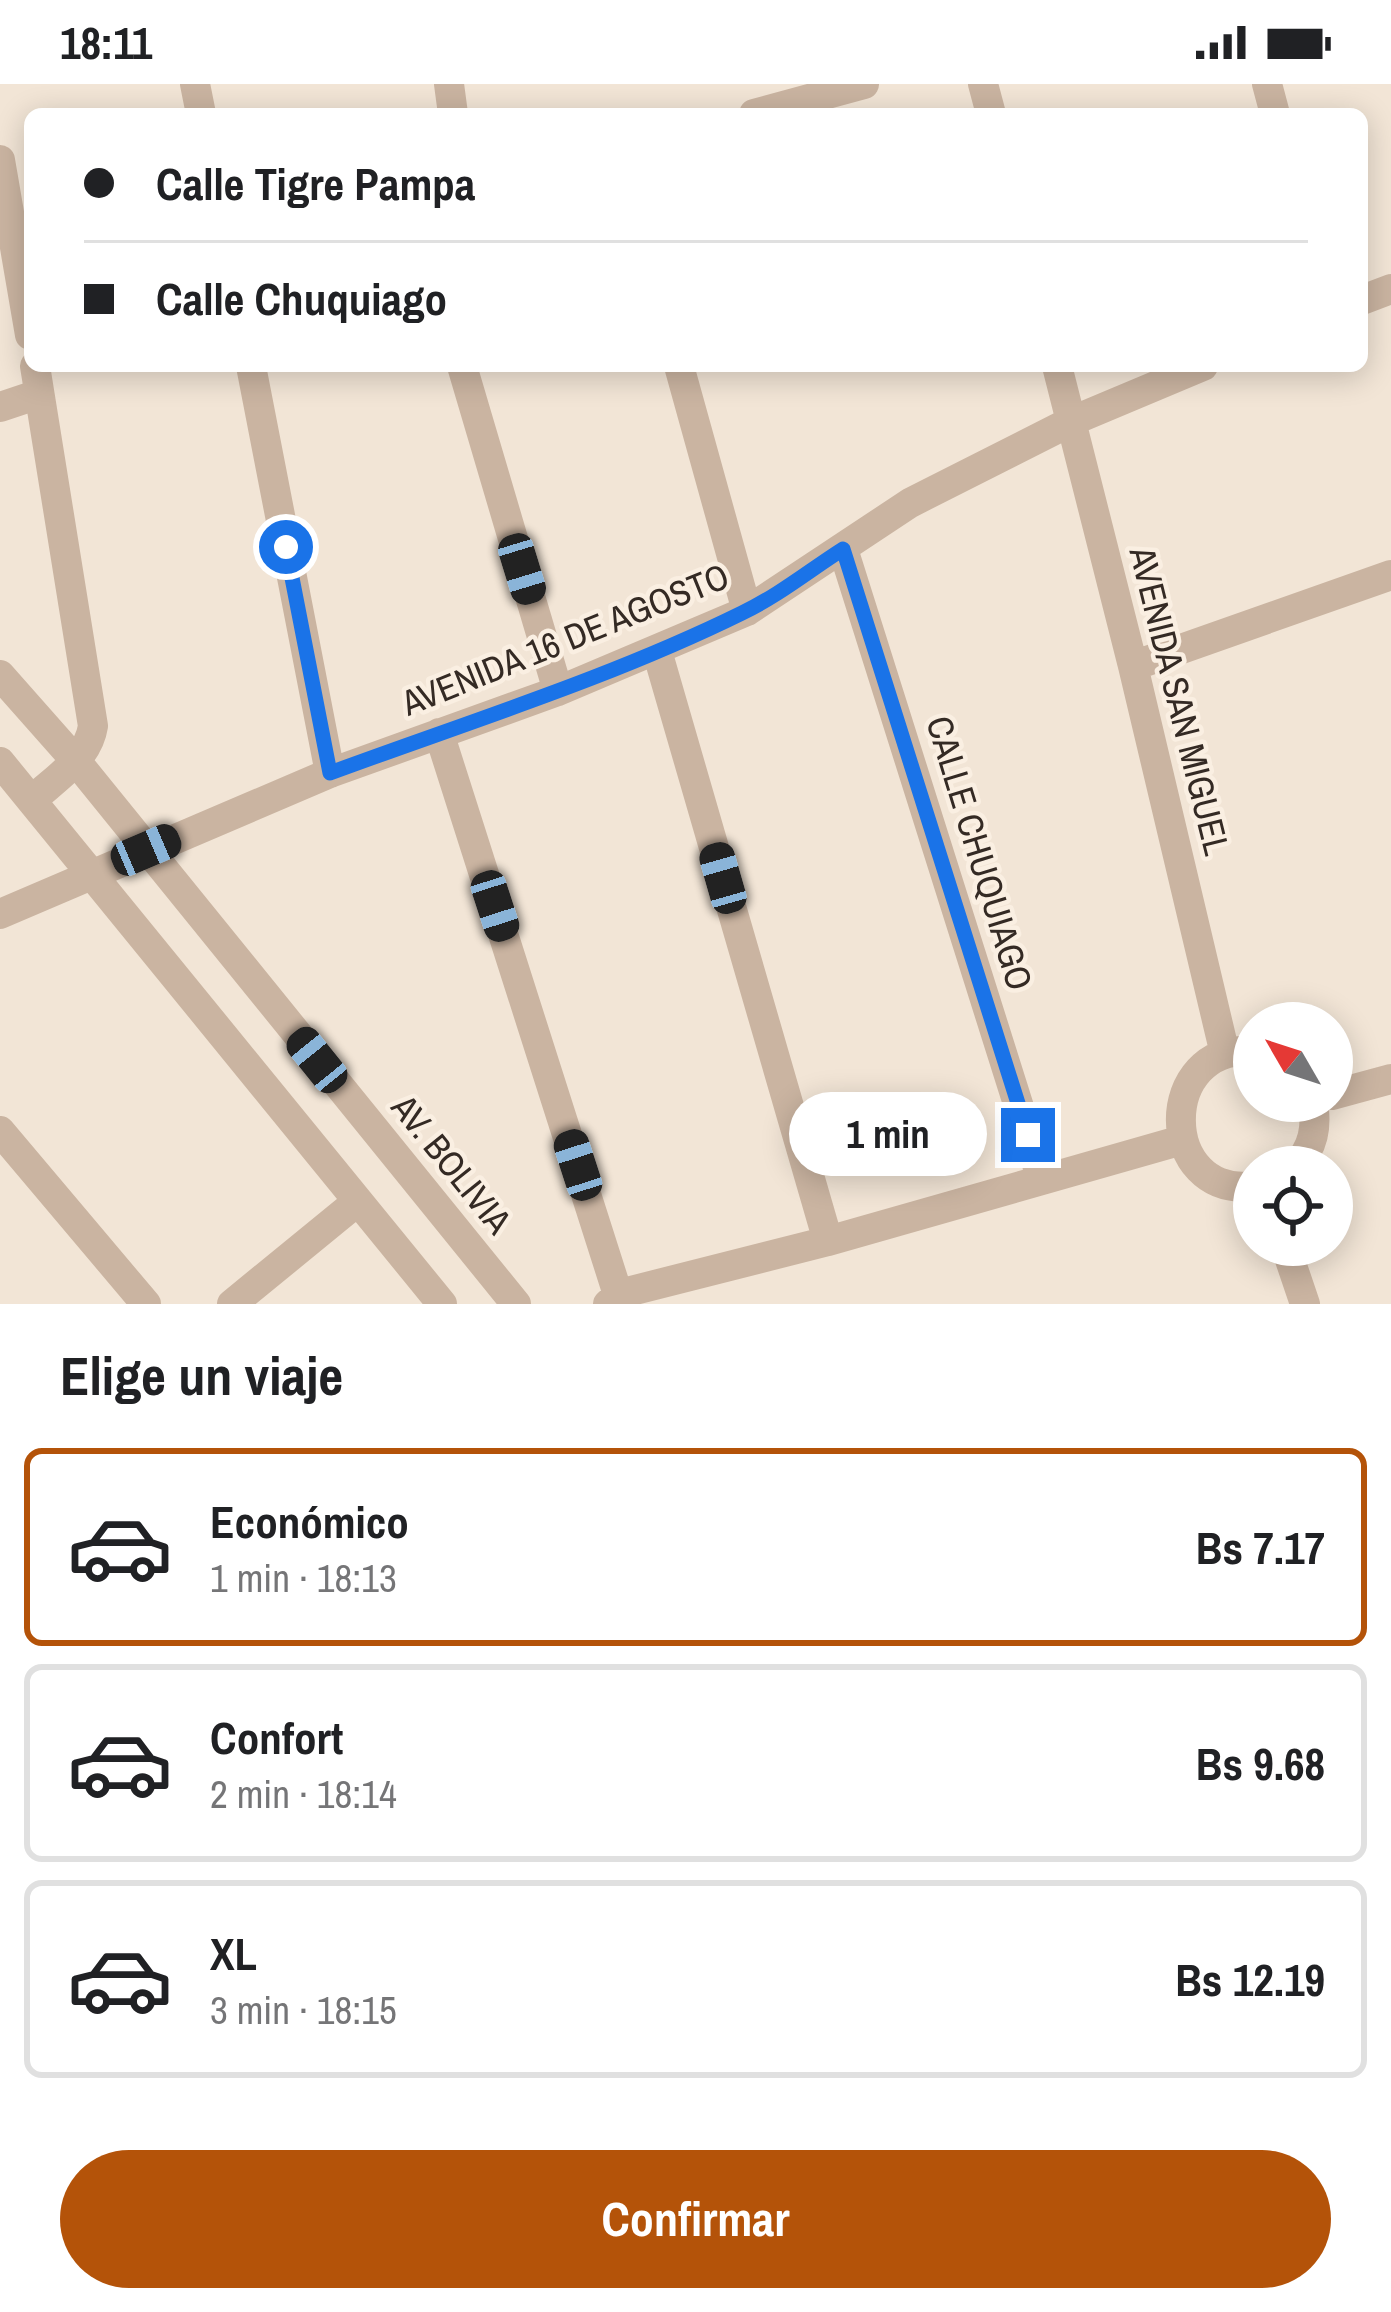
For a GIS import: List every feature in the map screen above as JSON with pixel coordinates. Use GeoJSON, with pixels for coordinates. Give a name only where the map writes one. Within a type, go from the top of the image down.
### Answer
{"type":"FeatureCollection","features":[{"type":"Feature","properties":{"kind":"street"},"geometry":{"type":"LineString","coordinates":[[776,108],[864,84]]}},
{"type":"Feature","properties":{"kind":"street"},"geometry":{"type":"LineString","coordinates":[[0,160],[12,194],[24,288]]}},
{"type":"Feature","properties":{"kind":"street"},"geometry":{"type":"LineString","coordinates":[[252,372],[330,773]]}},
{"type":"Feature","properties":{"kind":"street"},"geometry":{"type":"LineString","coordinates":[[464,372],[558,691]]}},
{"type":"Feature","properties":{"kind":"street"},"geometry":{"type":"LineString","coordinates":[[681,372],[747,611]]}},
{"type":"Feature","properties":{"kind":"street","name":"AVENIDA SAN MIGUEL"},"geometry":{"type":"LineString","coordinates":[[1059,372],[1233,1031]]}},
{"type":"Feature","properties":{"kind":"street","name":"AVENIDA 16 DE AGOSTO"},"geometry":{"type":"LineString","coordinates":[[0,914],[330,773],[558,691],[747,611],[910,503],[1072,421],[1188,372]]}},
{"type":"Feature","properties":{"kind":"street"},"geometry":{"type":"LineString","coordinates":[[0,407],[37,380],[93,726],[90,742],[76,761],[32,800]]}},
{"type":"Feature","properties":{"kind":"street","name":"CALLE CHUQUIAGO"},"geometry":{"type":"LineString","coordinates":[[843,549],[1042,1180]]}},
{"type":"Feature","properties":{"kind":"street"},"geometry":{"type":"LineString","coordinates":[[1133,666],[1389,583]]}},
{"type":"Feature","properties":{"kind":"street"},"geometry":{"type":"LineString","coordinates":[[657,651],[828,1241]]}},
{"type":"Feature","properties":{"kind":"street","name":"AV. BOLIVIA"},"geometry":{"type":"LineString","coordinates":[[0,675],[76,761],[516,1304]]}},
{"type":"Feature","properties":{"kind":"street"},"geometry":{"type":"LineString","coordinates":[[440,733],[616,1301],[1182,1139],[1191,1159],[1206,1174],[1233,1185]]}},
{"type":"Feature","properties":{"kind":"street"},"geometry":{"type":"LineString","coordinates":[[0,762],[442,1304]]}},
{"type":"Feature","properties":{"kind":"street","name":"AVENIDA SAN MIGUEL"},"geometry":{"type":"LineString","coordinates":[[1182,1139],[1182,1098],[1192,1079],[1207,1064],[1233,1055]]}},
{"type":"Feature","properties":{"kind":"street"},"geometry":{"type":"LineString","coordinates":[[1353,1089],[1391,1079]]}},
{"type":"Feature","properties":{"kind":"street"},"geometry":{"type":"LineString","coordinates":[[0,1131],[146,1304]]}},
{"type":"Feature","properties":{"kind":"street"},"geometry":{"type":"LineString","coordinates":[[232,1304],[358,1201]]}},
{"type":"Feature","properties":{"kind":"street"},"geometry":{"type":"LineString","coordinates":[[1293,1266],[1305,1304]]}},
{"type":"Feature","properties":{"kind":"route"},"geometry":{"type":"LineString","coordinates":[[286,547],[330,773],[657,651],[747,611],[843,549],[1028,1135]]}}]}
